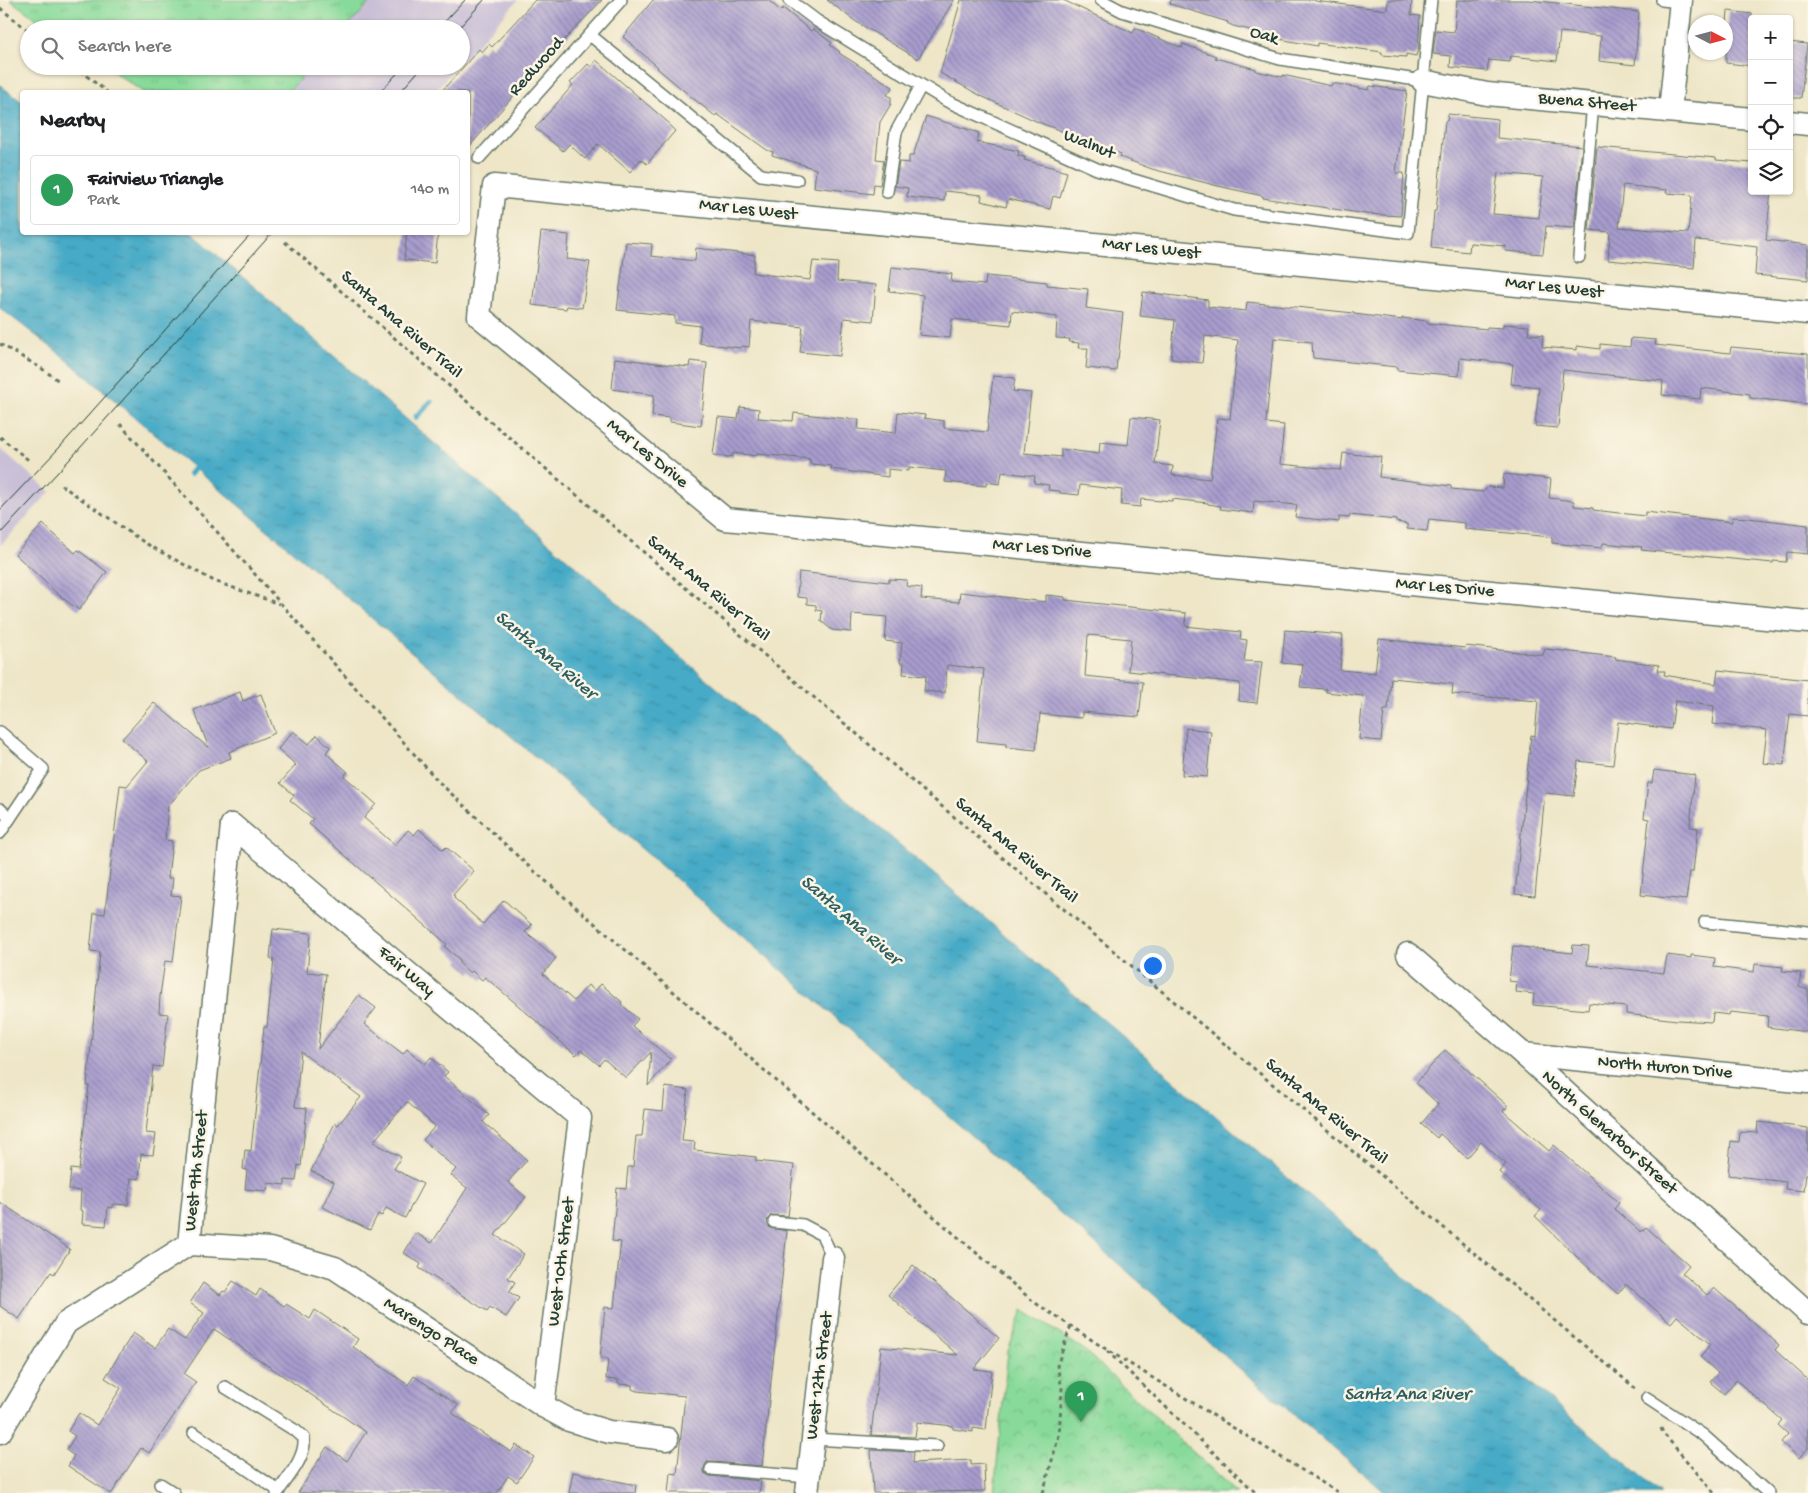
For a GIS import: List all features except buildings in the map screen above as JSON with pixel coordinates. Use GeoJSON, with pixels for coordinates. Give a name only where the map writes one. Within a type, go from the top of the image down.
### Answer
{"type":"FeatureCollection","features":[{"type":"Feature","properties":{"kind":"street"},"geometry":{"type":"LineString","coordinates":[[1670,111],[1674,1]]}},
{"type":"Feature","properties":{"kind":"street","name":"Buena Street"},"geometry":{"type":"LineString","coordinates":[[1423,81],[1487,94],[1748,119]]}},
{"type":"Feature","properties":{"kind":"street"},"geometry":{"type":"LineString","coordinates":[[1793,122],[1808,124]]}},
{"type":"Feature","properties":{"kind":"street","name":"Mar Les West"},"geometry":{"type":"LineString","coordinates":[[494,186],[1808,313]]}},
{"type":"Feature","properties":{"kind":"street","name":"Mar Les Drive"},"geometry":{"type":"LineString","coordinates":[[494,186],[479,316],[725,519],[1808,622]]}},
{"type":"Feature","properties":{"kind":"street","name":"Fair Way"},"geometry":{"type":"LineString","coordinates":[[232,825],[580,1118]]}},
{"type":"Feature","properties":{"kind":"street","name":"West 9th Street"},"geometry":{"type":"LineString","coordinates":[[0,1432],[66,1323],[190,1244],[232,825]]}},
{"type":"Feature","properties":{"kind":"street","name":"North Glenarbor Street"},"geometry":{"type":"LineString","coordinates":[[1408,954],[1523,1054],[1808,1313]]}},
{"type":"Feature","properties":{"kind":"street","name":"North Huron Drive"},"geometry":{"type":"LineString","coordinates":[[1523,1054],[1808,1082]]}},
{"type":"Feature","properties":{"kind":"street","name":"West 10th Street"},"geometry":{"type":"LineString","coordinates":[[543,1406],[580,1118]]}},
{"type":"Feature","properties":{"kind":"street","name":"Marengo Place"},"geometry":{"type":"LineString","coordinates":[[190,1244],[270,1248],[335,1268],[543,1406],[569,1420],[603,1430],[667,1439]]}},
{"type":"Feature","properties":{"kind":"street","name":"West 12th Street"},"geometry":{"type":"LineString","coordinates":[[807,1485],[834,1258]]}},
{"type":"Feature","properties":{"kind":"lane","name":"Redwood"},"geometry":{"type":"LineString","coordinates":[[479,158],[622,0]]}},
{"type":"Feature","properties":{"kind":"lane","name":"Walnut"},"geometry":{"type":"LineString","coordinates":[[789,0],[817,21],[947,101],[1097,169],[1234,210],[1408,233],[1423,81]]}},
{"type":"Feature","properties":{"kind":"lane","name":"Oak"},"geometry":{"type":"LineString","coordinates":[[1101,0],[1122,11],[1280,60],[1423,81]]}},
{"type":"Feature","properties":{"kind":"lane"},"geometry":{"type":"LineString","coordinates":[[1423,81],[1431,0]]}},
{"type":"Feature","properties":{"kind":"lane"},"geometry":{"type":"LineString","coordinates":[[590,35],[761,175],[797,180]]}},
{"type":"Feature","properties":{"kind":"lane"},"geometry":{"type":"LineString","coordinates":[[887,192],[896,132],[921,86]]}},
{"type":"Feature","properties":{"kind":"lane"},"geometry":{"type":"LineString","coordinates":[[1579,257],[1593,104]]}},
{"type":"Feature","properties":{"kind":"lane"},"geometry":{"type":"LineString","coordinates":[[0,732],[43,769],[0,833]]}},
{"type":"Feature","properties":{"kind":"lane"},"geometry":{"type":"LineString","coordinates":[[0,809],[10,818]]}},
{"type":"Feature","properties":{"kind":"lane"},"geometry":{"type":"LineString","coordinates":[[1705,922],[1808,932]]}},
{"type":"Feature","properties":{"kind":"lane"},"geometry":{"type":"LineString","coordinates":[[774,1222],[803,1225],[822,1235],[834,1258]]}},
{"type":"Feature","properties":{"kind":"lane"},"geometry":{"type":"LineString","coordinates":[[194,1433],[278,1492],[302,1455],[305,1446],[304,1438],[225,1387]]}},
{"type":"Feature","properties":{"kind":"lane"},"geometry":{"type":"LineString","coordinates":[[1646,1398],[1703,1435],[1768,1493]]}},
{"type":"Feature","properties":{"kind":"lane"},"geometry":{"type":"LineString","coordinates":[[813,1439],[937,1446]]}},
{"type":"Feature","properties":{"kind":"lane"},"geometry":{"type":"LineString","coordinates":[[711,1469],[807,1485]]}},
{"type":"Feature","properties":{"kind":"lane"},"geometry":{"type":"LineString","coordinates":[[160,1484],[174,1493]]}},
{"type":"Feature","properties":{"kind":"path"},"geometry":{"type":"LineString","coordinates":[[0,8],[20,24]]}},
{"type":"Feature","properties":{"kind":"path"},"geometry":{"type":"LineString","coordinates":[[85,75],[104,90]]}},
{"type":"Feature","properties":{"kind":"path","name":"Santa Ana River Trail"},"geometry":{"type":"LineString","coordinates":[[285,242],[470,404],[958,820],[1646,1398],[1663,1433],[1714,1493]]}},
{"type":"Feature","properties":{"kind":"path"},"geometry":{"type":"LineString","coordinates":[[0,344],[60,381]]}},
{"type":"Feature","properties":{"kind":"path"},"geometry":{"type":"LineString","coordinates":[[120,424],[439,782],[525,862],[1034,1302],[1101,1346],[1340,1493]]}},
{"type":"Feature","properties":{"kind":"path"},"geometry":{"type":"LineString","coordinates":[[0,436],[30,462]]}},
{"type":"Feature","properties":{"kind":"path"},"geometry":{"type":"LineString","coordinates":[[61,485],[145,543],[214,581],[281,604]]}},
{"type":"Feature","properties":{"kind":"path"},"geometry":{"type":"LineString","coordinates":[[1043,1493],[1059,1435],[1062,1388],[1057,1366],[1071,1325]]}},
{"type":"Feature","properties":{"kind":"path"},"geometry":{"type":"LineString","coordinates":[[1101,1346],[1256,1493]]}},
{"type":"Feature","properties":{"kind":"shaded area"},"geometry":{"type":"Polygon","coordinates":[[[373,0],[518,0],[470,52],[470,20],[354,20],[373,0]]]}},
{"type":"Feature","properties":{"kind":"shaded area"},"geometry":{"type":"Polygon","coordinates":[[[304,75],[449,75],[436,90],[291,90],[304,75]]]}},
{"type":"Feature","properties":{"kind":"shaded area"},"geometry":{"type":"Polygon","coordinates":[[[0,448],[50,492],[0,546],[0,448]]]}},
{"type":"Feature","properties":{"kind":"green space"},"geometry":{"type":"Polygon","coordinates":[[[10,0],[372,0],[354,20],[38,20],[10,0]]]}},
{"type":"Feature","properties":{"kind":"green space"},"geometry":{"type":"Polygon","coordinates":[[[118,75],[304,75],[290,90],[140,90],[118,75]]]}},
{"type":"Feature","properties":{"kind":"green space"},"geometry":{"type":"Polygon","coordinates":[[[1023,1310],[1083,1349],[1237,1493],[994,1493],[1008,1351],[1023,1310]]]}},
{"type":"Feature","properties":{"kind":"water","name":"Santa Ana River"},"geometry":{"type":"Polygon","coordinates":[[[0,85],[20,100],[20,235],[194,235],[640,622],[1296,1185],[1661,1493],[1386,1493],[1206,1340],[565,782],[60,354],[0,308],[0,85]]]}},
{"type":"Feature","properties":{"kind":"waterway"},"geometry":{"type":"LineString","coordinates":[[416,417],[431,402]]}},
{"type":"Feature","properties":{"kind":"waterway"},"geometry":{"type":"LineString","coordinates":[[190,474],[200,461]]}},
{"type":"Feature","properties":{"kind":"tram line"},"geometry":{"type":"LineString","coordinates":[[446,20],[465,0]]}},
{"type":"Feature","properties":{"kind":"tram line"},"geometry":{"type":"LineString","coordinates":[[466,20],[484,0]]}},
{"type":"Feature","properties":{"kind":"tram line"},"geometry":{"type":"LineString","coordinates":[[382,90],[396,75]]}},
{"type":"Feature","properties":{"kind":"tram line"},"geometry":{"type":"LineString","coordinates":[[402,90],[415,75]]}},
{"type":"Feature","properties":{"kind":"tram line"},"geometry":{"type":"LineString","coordinates":[[0,510],[59,448],[250,235]]}},
{"type":"Feature","properties":{"kind":"tram line"},"geometry":{"type":"LineString","coordinates":[[0,534],[72,457],[270,235]]}},
{"type":"Feature","properties":{"kind":"place","name":"Fairview Triangle"},"geometry":{"type":"Point","coordinates":[1081,1422]}}]}
